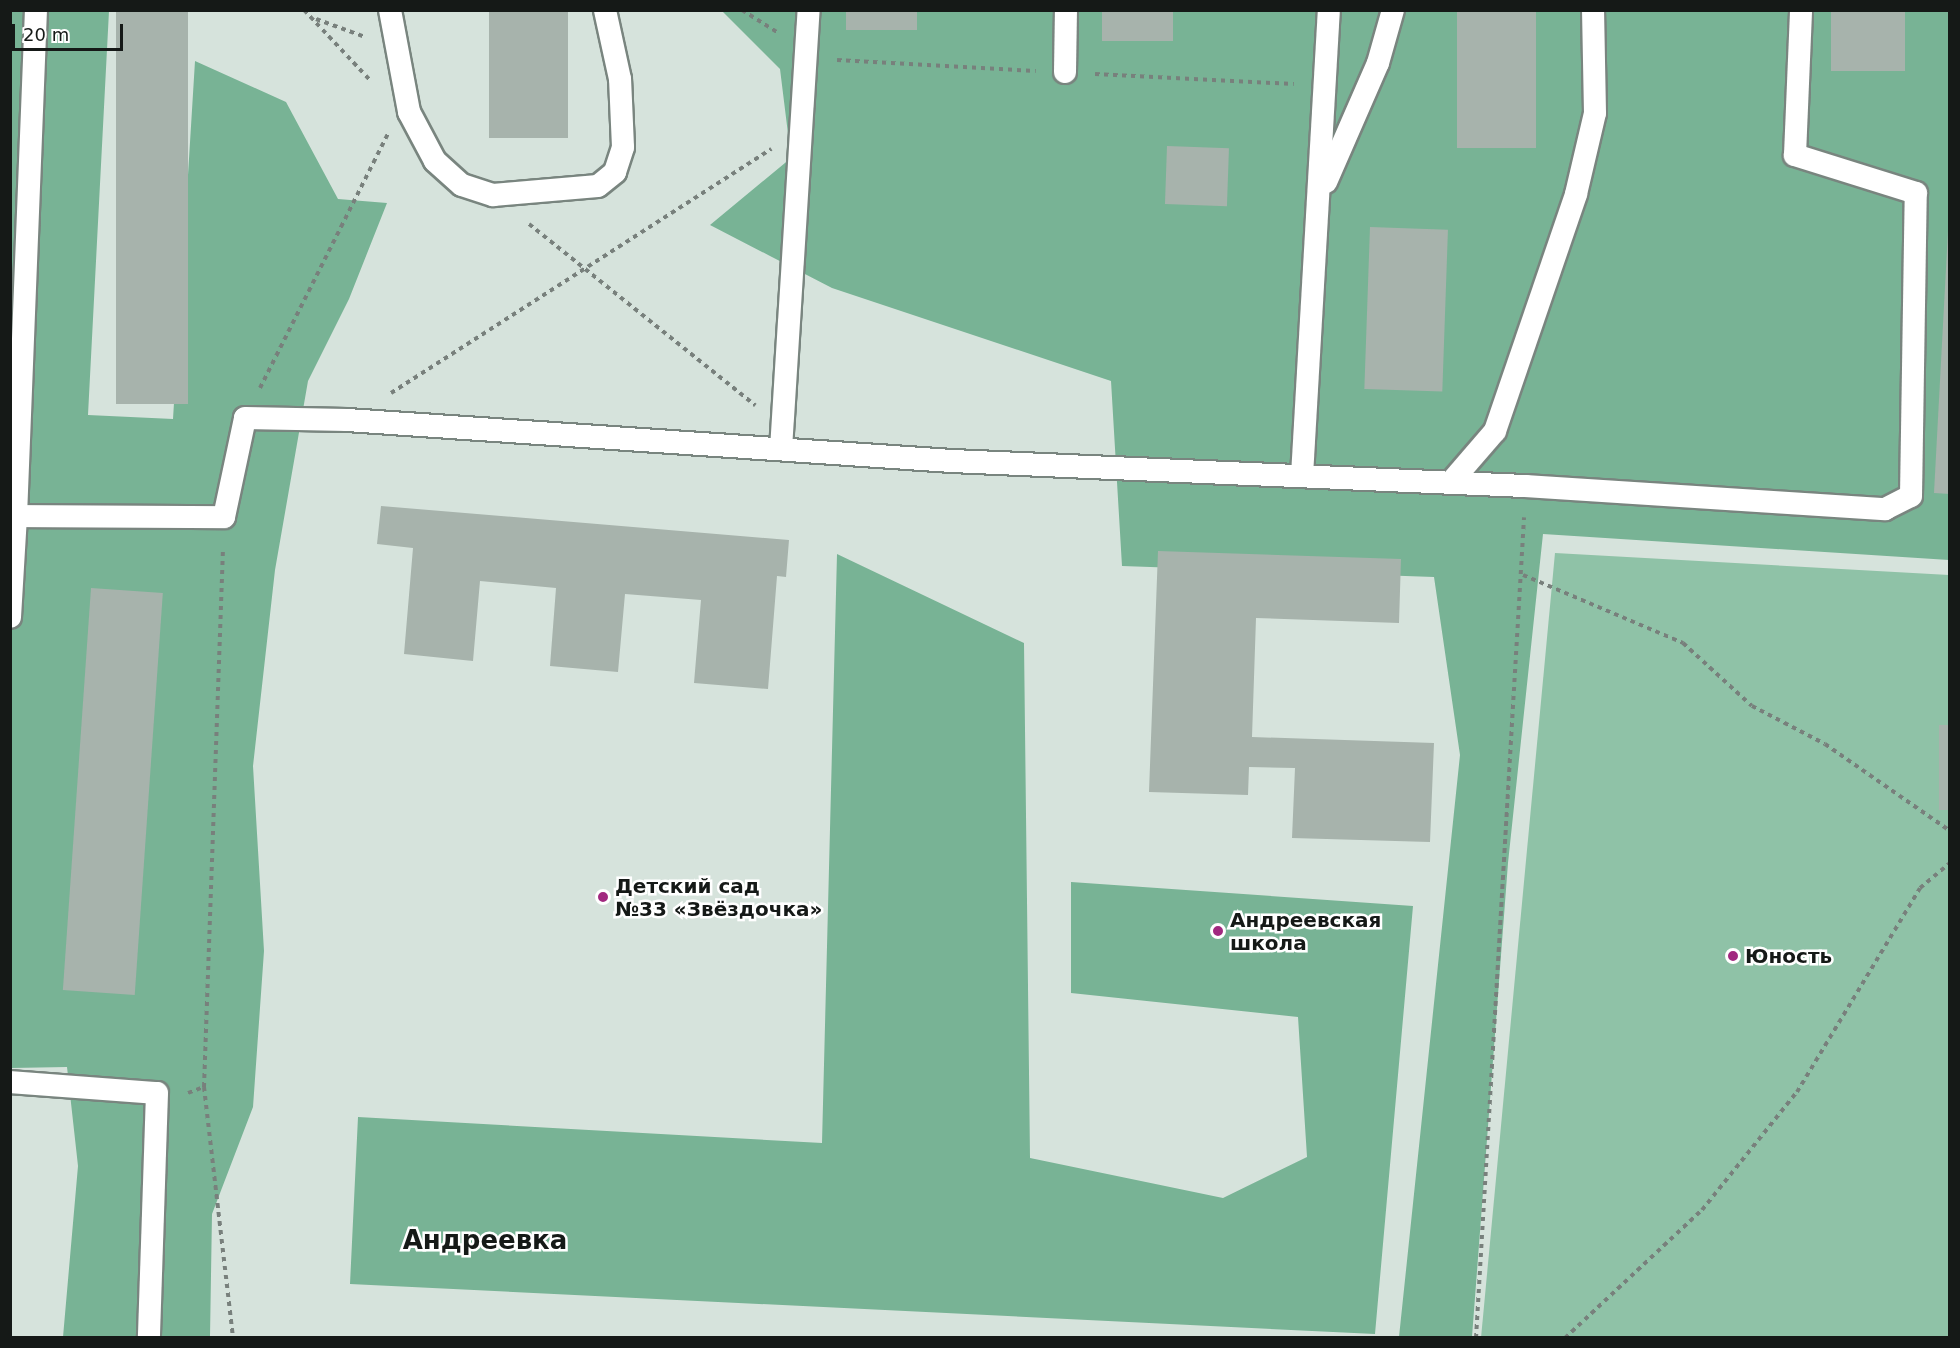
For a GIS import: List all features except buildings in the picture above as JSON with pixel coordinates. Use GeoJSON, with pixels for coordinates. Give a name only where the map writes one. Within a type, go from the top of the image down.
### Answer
{"type":"FeatureCollection","features":[{"type":"Feature","properties":{"kind":"lane"},"geometry":{"type":"LineString","coordinates":[[10,617],[36,10]]}},
{"type":"Feature","properties":{"kind":"lane"},"geometry":{"type":"LineString","coordinates":[[390,10],[404,112],[435,161],[462,185],[493,195],[598,186],[615,171],[622,147],[620,79],[605,10]]}},
{"type":"Feature","properties":{"kind":"lane"},"geometry":{"type":"LineString","coordinates":[[782,439],[809,10]]}},
{"type":"Feature","properties":{"kind":"lane"},"geometry":{"type":"LineString","coordinates":[[1065,72],[1066,10]]}},
{"type":"Feature","properties":{"kind":"lane"},"geometry":{"type":"LineString","coordinates":[[1302,476],[1327,86],[1329,10]]}},
{"type":"Feature","properties":{"kind":"lane"},"geometry":{"type":"LineString","coordinates":[[1320,196],[1378,63],[1393,10]]}},
{"type":"Feature","properties":{"kind":"lane"},"geometry":{"type":"LineString","coordinates":[[1451,482],[1495,431],[1576,194],[1595,113],[1593,10]]}},
{"type":"Feature","properties":{"kind":"lane"},"geometry":{"type":"LineString","coordinates":[[13,516],[224,517],[245,418],[347,420],[782,439],[1302,476],[1525,486],[1886,509],[1911,496],[1916,192],[1796,155],[1801,10]]}},
{"type":"Feature","properties":{"kind":"lane"},"geometry":{"type":"LineString","coordinates":[[10,1082],[156,1093],[149,1338]]}},
{"type":"Feature","properties":{"kind":"path"},"geometry":{"type":"LineString","coordinates":[[245,418],[404,112],[304,10]]}},
{"type":"Feature","properties":{"kind":"path"},"geometry":{"type":"LineString","coordinates":[[742,10],[784,36],[806,58],[1327,86]]}},
{"type":"Feature","properties":{"kind":"path"},"geometry":{"type":"LineString","coordinates":[[313,18],[358,36],[395,42]]}},
{"type":"Feature","properties":{"kind":"path"},"geometry":{"type":"LineString","coordinates":[[347,420],[801,130]]}},
{"type":"Feature","properties":{"kind":"path"},"geometry":{"type":"LineString","coordinates":[[493,195],[585,268],[782,439]]}},
{"type":"Feature","properties":{"kind":"path"},"geometry":{"type":"LineString","coordinates":[[1476,1338],[1523,575],[1525,486]]}},
{"type":"Feature","properties":{"kind":"path"},"geometry":{"type":"LineString","coordinates":[[224,517],[204,1087],[233,1338]]}},
{"type":"Feature","properties":{"kind":"path"},"geometry":{"type":"LineString","coordinates":[[1523,575],[1683,643],[1752,706],[1825,744],[1950,831]]}},
{"type":"Feature","properties":{"kind":"path"},"geometry":{"type":"LineString","coordinates":[[1565,1338],[1717,1192],[1797,1092],[1920,888],[1950,863]]}},
{"type":"Feature","properties":{"kind":"path"},"geometry":{"type":"LineString","coordinates":[[156,1093],[186,1094],[204,1087]]}},
{"type":"Feature","properties":{"kind":"green space"},"geometry":{"type":"Polygon","coordinates":[[[10,11],[109,11],[88,415],[173,419],[195,61],[286,102],[338,199],[387,203],[349,299],[308,381],[275,570],[253,766],[264,951],[253,1107],[212,1214],[210,1337],[63,1337],[78,1166],[67,1067],[11,1068],[10,11]]]}},
{"type":"Feature","properties":{"kind":"green space"},"geometry":{"type":"Polygon","coordinates":[[[722,11],[1949,11],[1949,560],[1543,534],[1508,863],[1472,1337],[1399,1337],[1460,755],[1434,577],[1122,566],[1111,381],[832,288],[710,225],[791,158],[780,69],[722,11]]]}},
{"type":"Feature","properties":{"kind":"green space","name":"Юность"},"geometry":{"type":"Polygon","coordinates":[[[1555,553],[1949,575],[1949,1337],[1481,1338],[1555,553]]]}},
{"type":"Feature","properties":{"kind":"green space"},"geometry":{"type":"Polygon","coordinates":[[[837,554],[1024,643],[1030,1158],[1223,1198],[1307,1157],[1298,1017],[1071,993],[1071,882],[1413,906],[1375,1334],[350,1284],[358,1117],[822,1143],[837,554]]]}},
{"type":"Feature","properties":{"kind":"place","name":"Детский сад №33 «Звёздочка»"},"geometry":{"type":"Point","coordinates":[603,897]}},
{"type":"Feature","properties":{"kind":"place","name":"Андреевская школа"},"geometry":{"type":"Point","coordinates":[1218,931]}},
{"type":"Feature","properties":{"kind":"place","name":"Юность"},"geometry":{"type":"Point","coordinates":[1733,956]}},
{"type":"Feature","properties":{"kind":"district","name":"Андреевка"},"geometry":{"type":"Point","coordinates":[485,1241]}}]}
